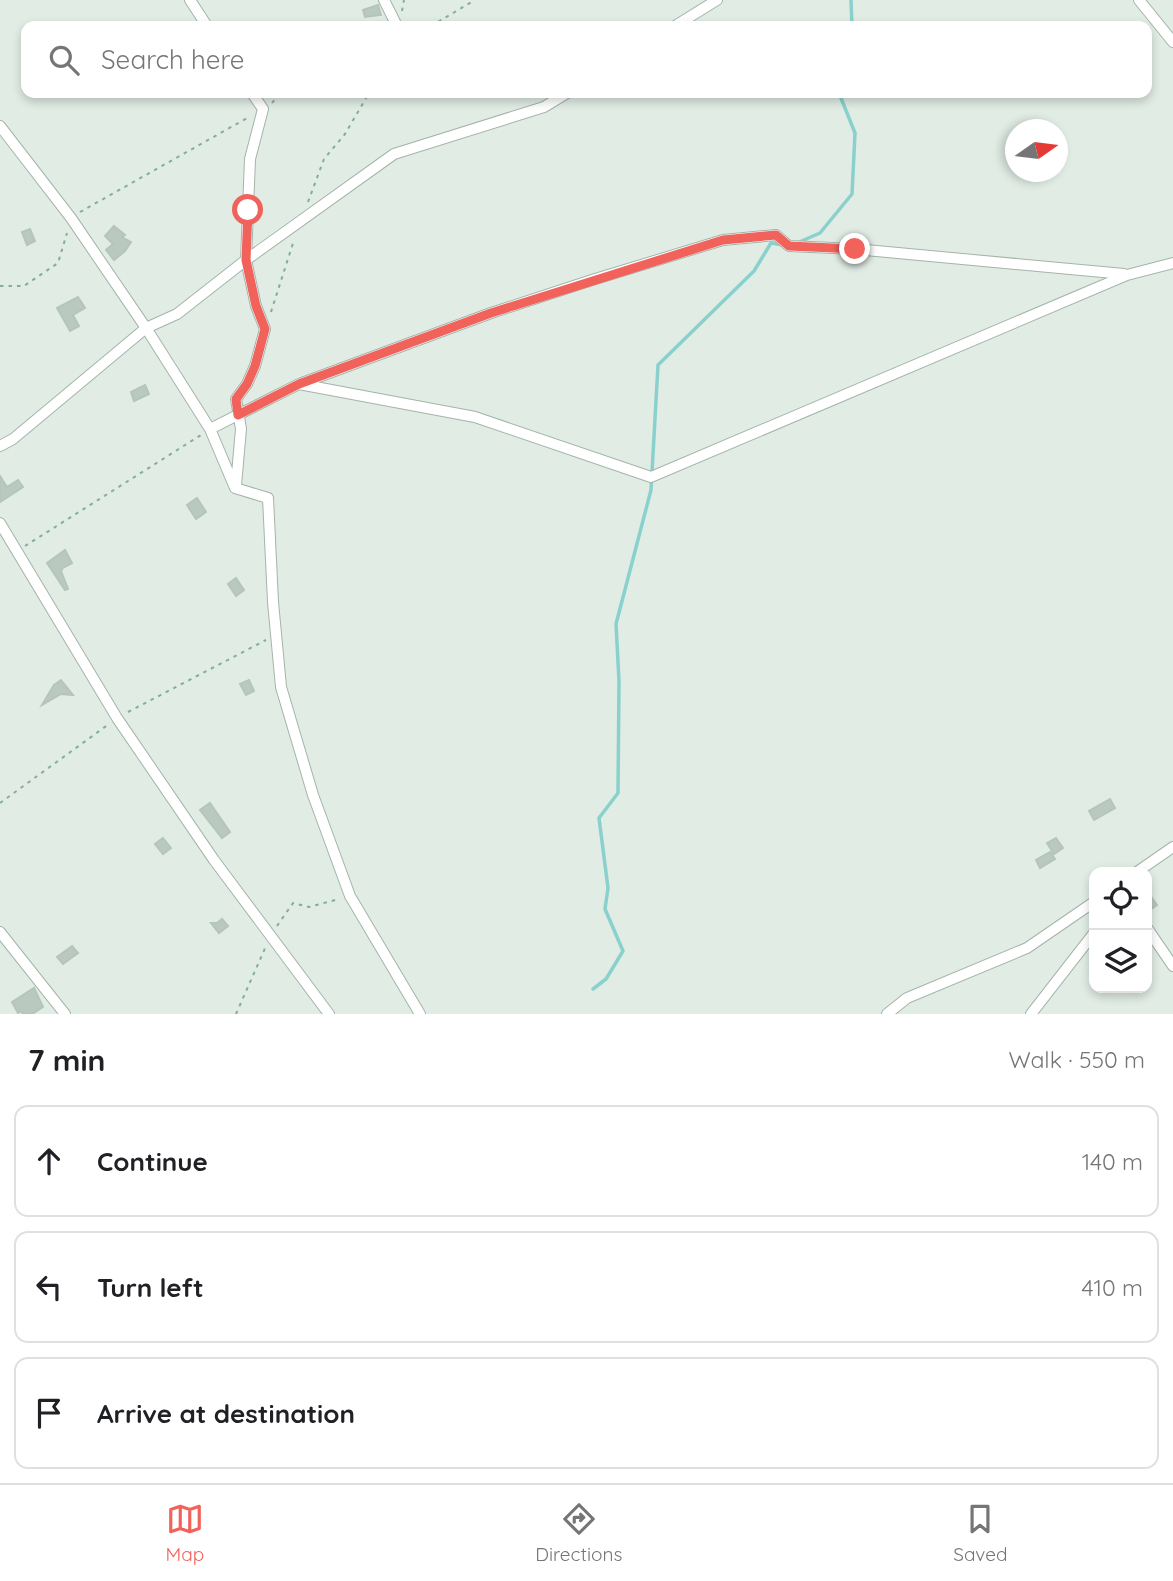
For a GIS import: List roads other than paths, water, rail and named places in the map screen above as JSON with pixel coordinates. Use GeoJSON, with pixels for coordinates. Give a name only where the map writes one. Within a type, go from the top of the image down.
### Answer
{"type":"FeatureCollection","features":[{"type":"Feature","properties":{"kind":"street"},"geometry":{"type":"LineString","coordinates":[[190,0],[205,21]]}},
{"type":"Feature","properties":{"kind":"street"},"geometry":{"type":"LineString","coordinates":[[384,0],[394,21]]}},
{"type":"Feature","properties":{"kind":"street"},"geometry":{"type":"LineString","coordinates":[[683,21],[717,0]]}},
{"type":"Feature","properties":{"kind":"street"},"geometry":{"type":"LineString","coordinates":[[1139,0],[1173,42]]}},
{"type":"Feature","properties":{"kind":"street"},"geometry":{"type":"LineString","coordinates":[[235,488],[241,429],[236,399],[255,366],[265,329],[256,306],[246,260],[250,159],[263,109],[255,98]]}},
{"type":"Feature","properties":{"kind":"street"},"geometry":{"type":"LineString","coordinates":[[0,446],[13,439],[146,328],[177,314],[246,260],[394,154],[544,107],[559,98]]}},
{"type":"Feature","properties":{"kind":"street"},"geometry":{"type":"LineString","coordinates":[[0,127],[71,218],[146,328],[210,429],[235,488]]}},
{"type":"Feature","properties":{"kind":"street"},"geometry":{"type":"LineString","coordinates":[[210,429],[299,384],[491,313],[723,240],[776,235],[789,246],[855,249],[1127,275]]}},
{"type":"Feature","properties":{"kind":"street"},"geometry":{"type":"LineString","coordinates":[[299,384],[475,416],[652,477],[1127,275],[1173,263]]}},
{"type":"Feature","properties":{"kind":"street"},"geometry":{"type":"LineString","coordinates":[[235,488],[268,498],[281,687],[313,795],[350,896],[420,1014]]}},
{"type":"Feature","properties":{"kind":"street"},"geometry":{"type":"LineString","coordinates":[[0,523],[117,718],[214,860],[329,1014]]}},
{"type":"Feature","properties":{"kind":"street"},"geometry":{"type":"LineString","coordinates":[[1145,867],[1173,848]]}},
{"type":"Feature","properties":{"kind":"street"},"geometry":{"type":"LineString","coordinates":[[887,1014],[907,998],[1027,948],[1089,905]]}},
{"type":"Feature","properties":{"kind":"street"},"geometry":{"type":"LineString","coordinates":[[1148,930],[1173,966]]}},
{"type":"Feature","properties":{"kind":"street"},"geometry":{"type":"LineString","coordinates":[[0,932],[65,1014]]}},
{"type":"Feature","properties":{"kind":"street"},"geometry":{"type":"LineString","coordinates":[[1031,1014],[1089,939]]}},
{"type":"Feature","properties":{"kind":"waterway"},"geometry":{"type":"LineString","coordinates":[[851,0],[852,21]]}},
{"type":"Feature","properties":{"kind":"waterway"},"geometry":{"type":"LineString","coordinates":[[797,243],[820,233],[852,194],[855,133],[841,98]]}},
{"type":"Feature","properties":{"kind":"waterway"},"geometry":{"type":"LineString","coordinates":[[593,989],[606,979],[623,951],[605,909],[608,888],[599,818],[618,793],[619,681],[616,624],[651,490],[658,365],[754,271],[771,243],[783,245]]}}]}
